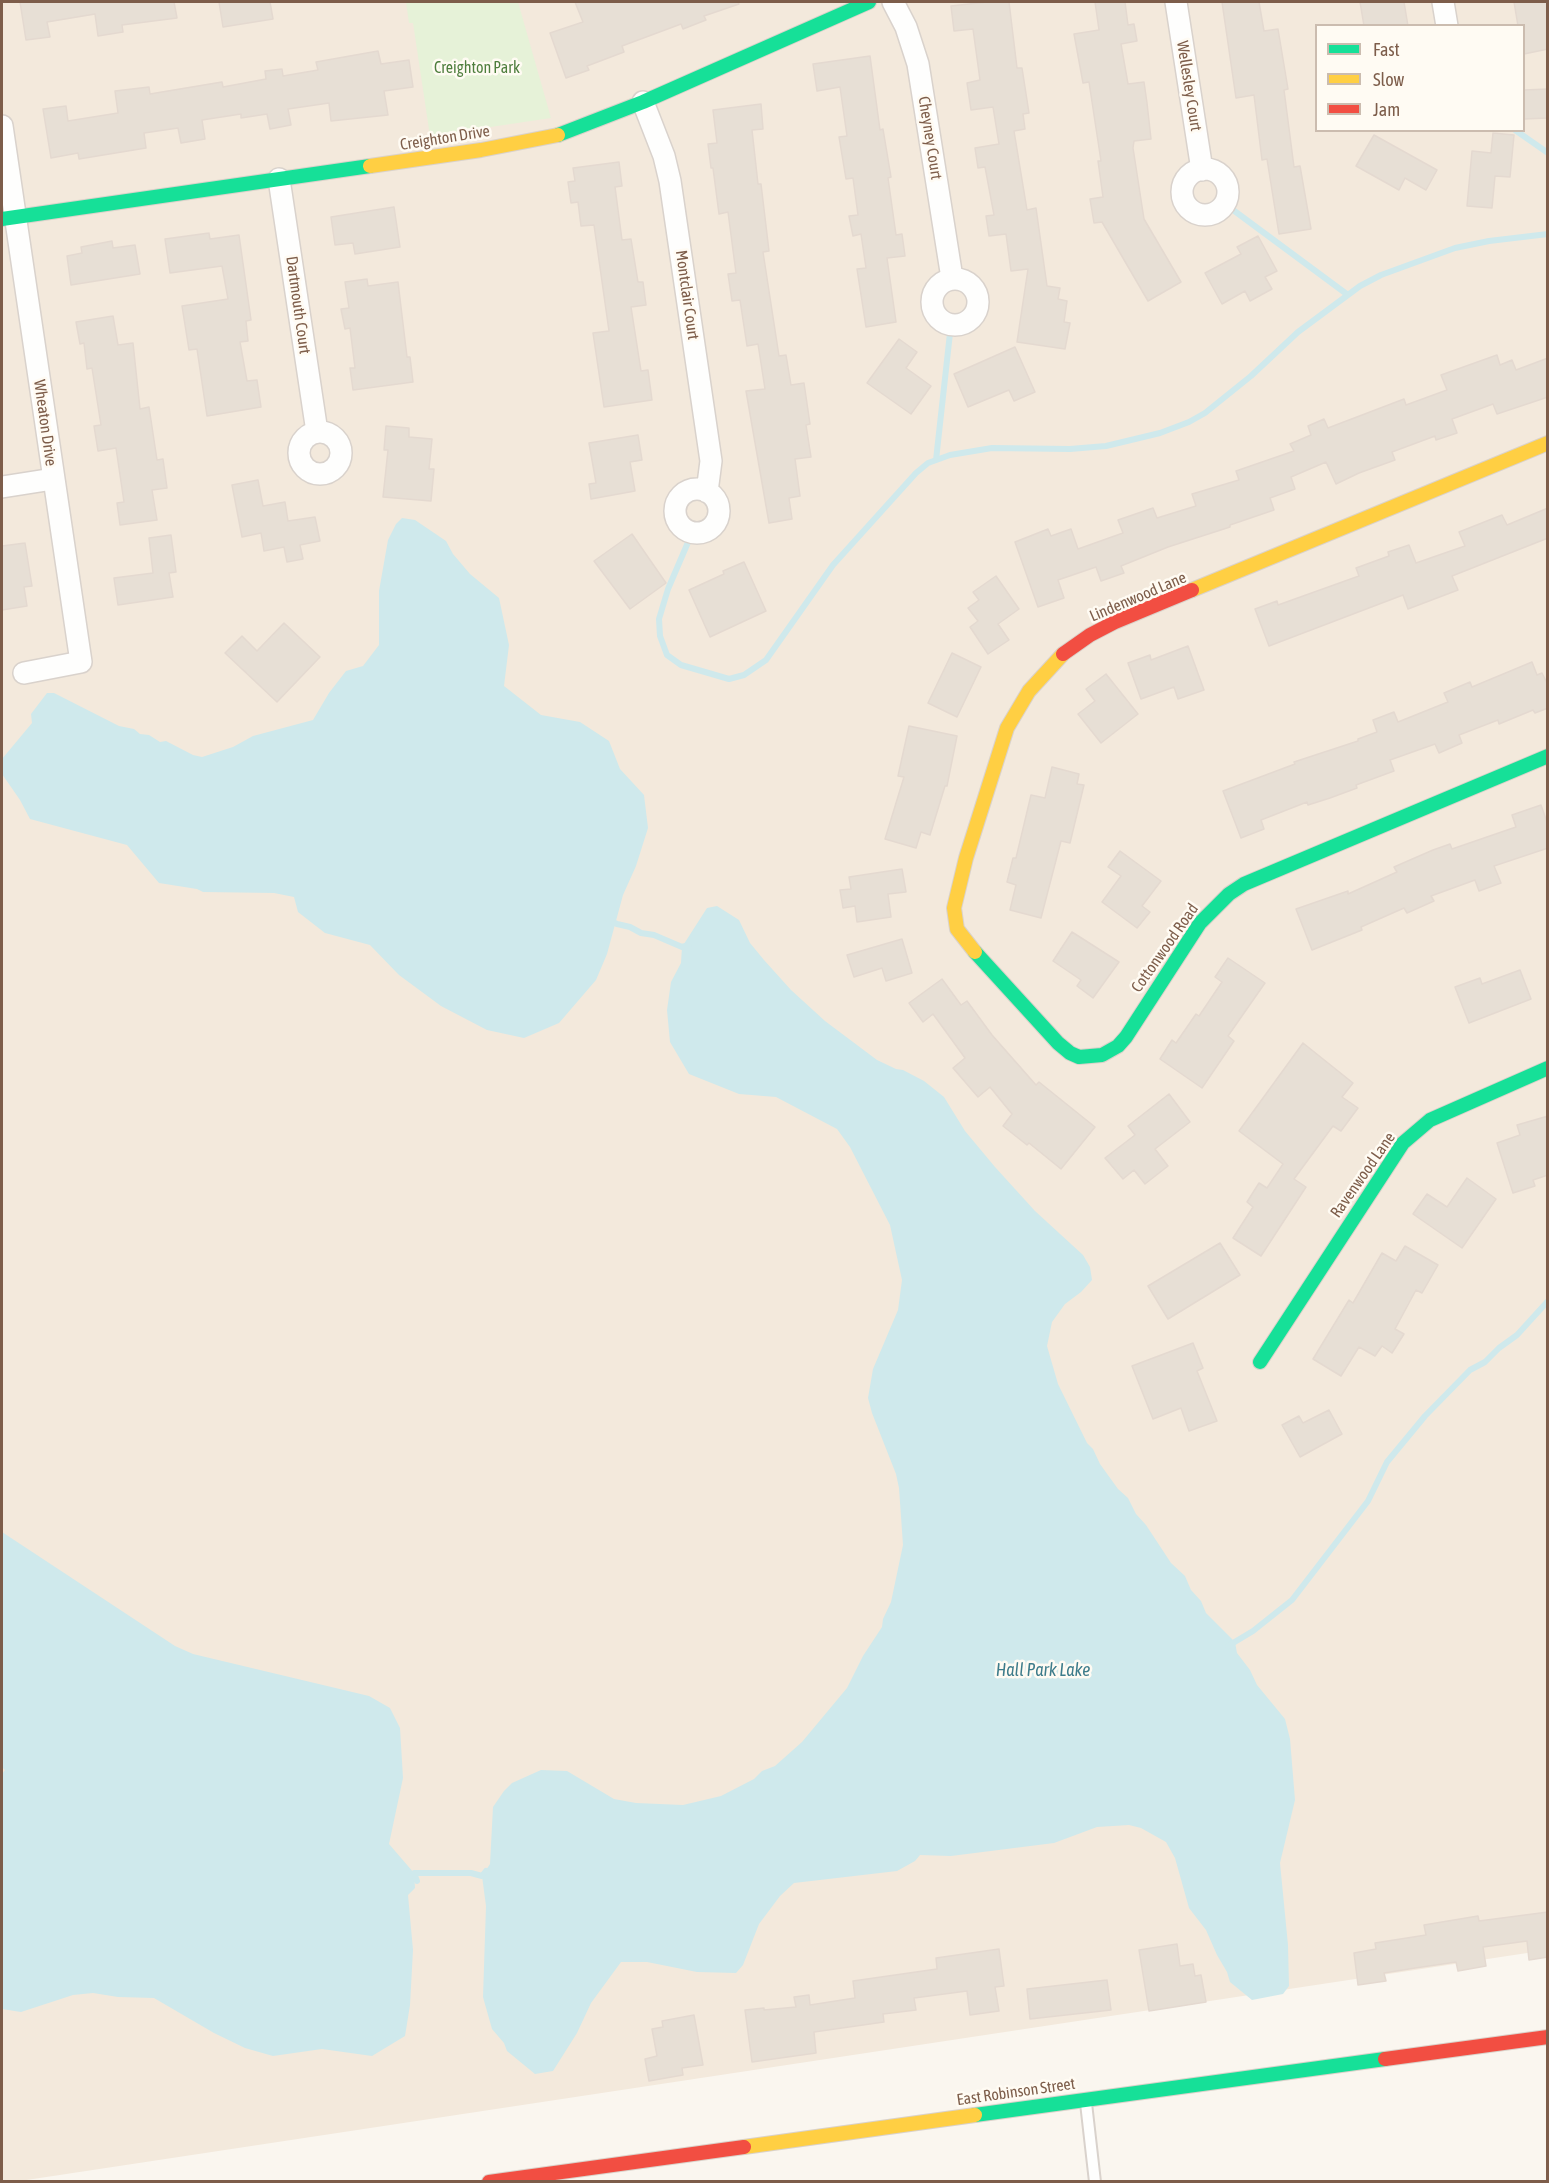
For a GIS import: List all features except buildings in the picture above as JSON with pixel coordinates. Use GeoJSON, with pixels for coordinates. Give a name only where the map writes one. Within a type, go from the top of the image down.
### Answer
{"type":"FeatureCollection","features":[{"type":"Feature","properties":{"kind":"street","name":"Creighton Drive"},"geometry":{"type":"LineString","coordinates":[[8,218],[481,150],[535,140],[581,127],[643,102],[869,2]]}},
{"type":"Feature","properties":{"kind":"street","name":"Cheyney Court"},"geometry":{"type":"LineString","coordinates":[[893,2],[906,27],[918,64],[952,278]]}},
{"type":"Feature","properties":{"kind":"street","name":"Wellesley Court"},"geometry":{"type":"LineString","coordinates":[[1176,2],[1202,170]]}},
{"type":"Feature","properties":{"kind":"street"},"geometry":{"type":"LineString","coordinates":[[1443,2],[1446,24]]}},
{"type":"Feature","properties":{"kind":"street","name":"Montclair Court"},"geometry":{"type":"LineString","coordinates":[[643,102],[661,147],[670,181],[711,461],[707,492]]}},
{"type":"Feature","properties":{"kind":"street","name":"Wheaton Drive"},"geometry":{"type":"LineString","coordinates":[[2,126],[8,218],[53,479],[81,662],[24,673]]}},
{"type":"Feature","properties":{"kind":"street","name":"Dartmouth Court"},"geometry":{"type":"LineString","coordinates":[[279,179],[317,432]]}},
{"type":"Feature","properties":{"kind":"street","name":"Lindenwood Lane"},"geometry":{"type":"LineString","coordinates":[[983,962],[957,929],[954,908],[966,858],[1007,728],[1029,691],[1058,658],[1089,635],[1115,622],[1548,443]]}},
{"type":"Feature","properties":{"kind":"street"},"geometry":{"type":"LineString","coordinates":[[2,487],[53,479]]}},
{"type":"Feature","properties":{"kind":"street","name":"Cottonwood Road"},"geometry":{"type":"LineString","coordinates":[[983,962],[1070,1053],[1079,1056],[1102,1055],[1118,1046],[1126,1037],[1200,923],[1229,894],[1244,884],[1548,756]]}},
{"type":"Feature","properties":{"kind":"street","name":"Ravenwood Lane"},"geometry":{"type":"LineString","coordinates":[[1260,1362],[1376,1180],[1403,1143],[1430,1120],[1548,1068]]}},
{"type":"Feature","properties":{"kind":"street","name":"East Robinson Street"},"geometry":{"type":"LineString","coordinates":[[489,2181],[1548,2037]]}},
{"type":"Feature","properties":{"kind":"lane"},"geometry":{"type":"LineString","coordinates":[[1085,2100],[1095,2181]]}},
{"type":"Feature","properties":{"kind":"shaded area"},"geometry":{"type":"Polygon","coordinates":[[[2,2],[1547,2],[1547,1950],[2,2182],[2,2]]]}},
{"type":"Feature","properties":{"kind":"green space","name":"Creighton Park"},"geometry":{"type":"Polygon","coordinates":[[[406,2],[518,2],[551,118],[430,136],[413,23],[409,23],[406,2]]]}},
{"type":"Feature","properties":{"kind":"water"},"geometry":{"type":"Polygon","coordinates":[[[402,518],[415,520],[446,541],[453,554],[470,574],[499,598],[509,645],[504,686],[541,715],[580,722],[609,741],[620,769],[644,795],[648,828],[636,866],[623,895],[607,954],[596,980],[559,1023],[524,1038],[487,1030],[441,1006],[399,975],[370,945],[325,933],[298,912],[294,897],[274,893],[203,892],[159,883],[127,845],[30,819],[2,774],[2,759],[32,723],[31,714],[47,693],[54,693],[119,726],[134,729],[140,734],[149,735],[160,742],[166,741],[193,755],[202,757],[233,747],[253,736],[313,720],[329,693],[346,671],[363,666],[379,645],[379,591],[388,540],[396,524],[402,518]]]}},
{"type":"Feature","properties":{"kind":"water","name":"Hall Park Lake"},"geometry":{"type":"Polygon","coordinates":[[[717,906],[739,920],[750,943],[764,960],[791,990],[825,1021],[877,1060],[924,1081],[944,1097],[965,1131],[995,1167],[1035,1211],[1083,1255],[1090,1267],[1092,1280],[1065,1304],[1052,1322],[1047,1346],[1058,1384],[1100,1464],[1118,1489],[1128,1498],[1136,1514],[1171,1563],[1185,1576],[1206,1613],[1235,1642],[1237,1653],[1250,1670],[1257,1685],[1285,1719],[1290,1739],[1295,1800],[1280,1863],[1288,1945],[1289,1986],[1283,1994],[1252,2000],[1230,1982],[1206,1930],[1189,1908],[1175,1858],[1166,1842],[1141,1828],[1129,1825],[1097,1827],[1054,1843],[951,1856],[920,1855],[915,1861],[897,1871],[794,1883],[780,1896],[759,1924],[743,1965],[736,1973],[697,1972],[647,1962],[621,1962],[591,2003],[577,2033],[553,2071],[535,2074],[507,2051],[504,2043],[492,2029],[483,1997],[486,1906],[482,1876],[490,1864],[493,1807],[504,1791],[512,1783],[541,1770],[567,1771],[614,1799],[636,1803],[683,1805],[721,1796],[754,1779],[762,1771],[775,1766],[802,1742],[847,1688],[863,1656],[882,1627],[891,1602],[903,1545],[896,1474],[868,1398],[873,1369],[898,1310],[902,1280],[890,1225],[850,1147],[837,1129],[776,1097],[739,1094],[689,1074],[670,1042],[667,1010],[671,982],[681,963],[682,947],[707,908],[717,906]]]}},
{"type":"Feature","properties":{"kind":"water"},"geometry":{"type":"Polygon","coordinates":[[[2,1532],[175,1646],[193,1654],[369,1696],[390,1708],[400,1728],[403,1778],[389,1844],[414,1873],[415,1888],[408,1895],[413,1950],[410,2005],[405,2036],[372,2056],[322,2049],[273,2056],[245,2048],[214,2033],[154,1998],[118,1997],[93,1993],[73,1995],[21,2012],[2,2009],[2,1774],[5,1770],[2,1767],[2,1532]]]}},
{"type":"Feature","properties":{"kind":"waterway"},"geometry":{"type":"LineString","coordinates":[[1518,132],[1548,153]]}},
{"type":"Feature","properties":{"kind":"waterway"},"geometry":{"type":"LineString","coordinates":[[1225,204],[1348,295]]}},
{"type":"Feature","properties":{"kind":"waterway"},"geometry":{"type":"LineString","coordinates":[[692,533],[668,589],[659,619],[660,636],[667,655],[681,665],[729,679],[744,675],[766,660],[833,565],[916,473],[928,463],[950,455],[992,448],[1070,449],[1106,446],[1160,433],[1205,413],[1251,376],[1298,332],[1360,286],[1381,275],[1455,248],[1489,241],[1548,234]]}},
{"type":"Feature","properties":{"kind":"waterway"},"geometry":{"type":"LineString","coordinates":[[936,460],[951,324]]}},
{"type":"Feature","properties":{"kind":"waterway"},"geometry":{"type":"LineString","coordinates":[[609,920],[682,947],[689,945]]}},
{"type":"Feature","properties":{"kind":"waterway"},"geometry":{"type":"LineString","coordinates":[[1228,1646],[1253,1631],[1292,1600],[1368,1501],[1387,1462],[1425,1416],[1470,1370],[1485,1362],[1517,1335],[1548,1301]]}},
{"type":"Feature","properties":{"kind":"waterway"},"geometry":{"type":"LineString","coordinates":[[417,1881],[414,1873],[471,1873],[482,1876],[486,1871]]}},
{"type":"Feature","properties":{"kind":"traffic: fast"},"geometry":{"type":"LineString","coordinates":[[558,135],[643,102],[869,2]]}},
{"type":"Feature","properties":{"kind":"traffic: fast"},"geometry":{"type":"LineString","coordinates":[[2,219],[370,166]]}},
{"type":"Feature","properties":{"kind":"traffic: fast"},"geometry":{"type":"LineString","coordinates":[[975,952],[1058,1043],[1070,1053],[1079,1057],[1102,1055],[1118,1046],[1126,1037],[1200,923],[1229,894],[1244,884],[1548,756]]}},
{"type":"Feature","properties":{"kind":"traffic: fast"},"geometry":{"type":"LineString","coordinates":[[1260,1362],[1403,1143],[1430,1120],[1548,1068]]}},
{"type":"Feature","properties":{"kind":"traffic: fast"},"geometry":{"type":"LineString","coordinates":[[975,2115],[1385,2059]]}},
{"type":"Feature","properties":{"kind":"traffic: slow"},"geometry":{"type":"LineString","coordinates":[[370,166],[481,150],[558,135]]}},
{"type":"Feature","properties":{"kind":"traffic: slow"},"geometry":{"type":"LineString","coordinates":[[1192,590],[1548,443]]}},
{"type":"Feature","properties":{"kind":"traffic: slow"},"geometry":{"type":"LineString","coordinates":[[975,952],[957,929],[954,908],[966,858],[1007,728],[1029,691],[1063,654]]}},
{"type":"Feature","properties":{"kind":"traffic: slow"},"geometry":{"type":"LineString","coordinates":[[744,2147],[975,2115]]}},
{"type":"Feature","properties":{"kind":"traffic: jam"},"geometry":{"type":"LineString","coordinates":[[1063,654],[1090,635],[1115,622],[1192,590]]}},
{"type":"Feature","properties":{"kind":"traffic: jam"},"geometry":{"type":"LineString","coordinates":[[1385,2059],[1548,2037]]}},
{"type":"Feature","properties":{"kind":"traffic: jam"},"geometry":{"type":"LineString","coordinates":[[489,2182],[744,2147]]}}]}
